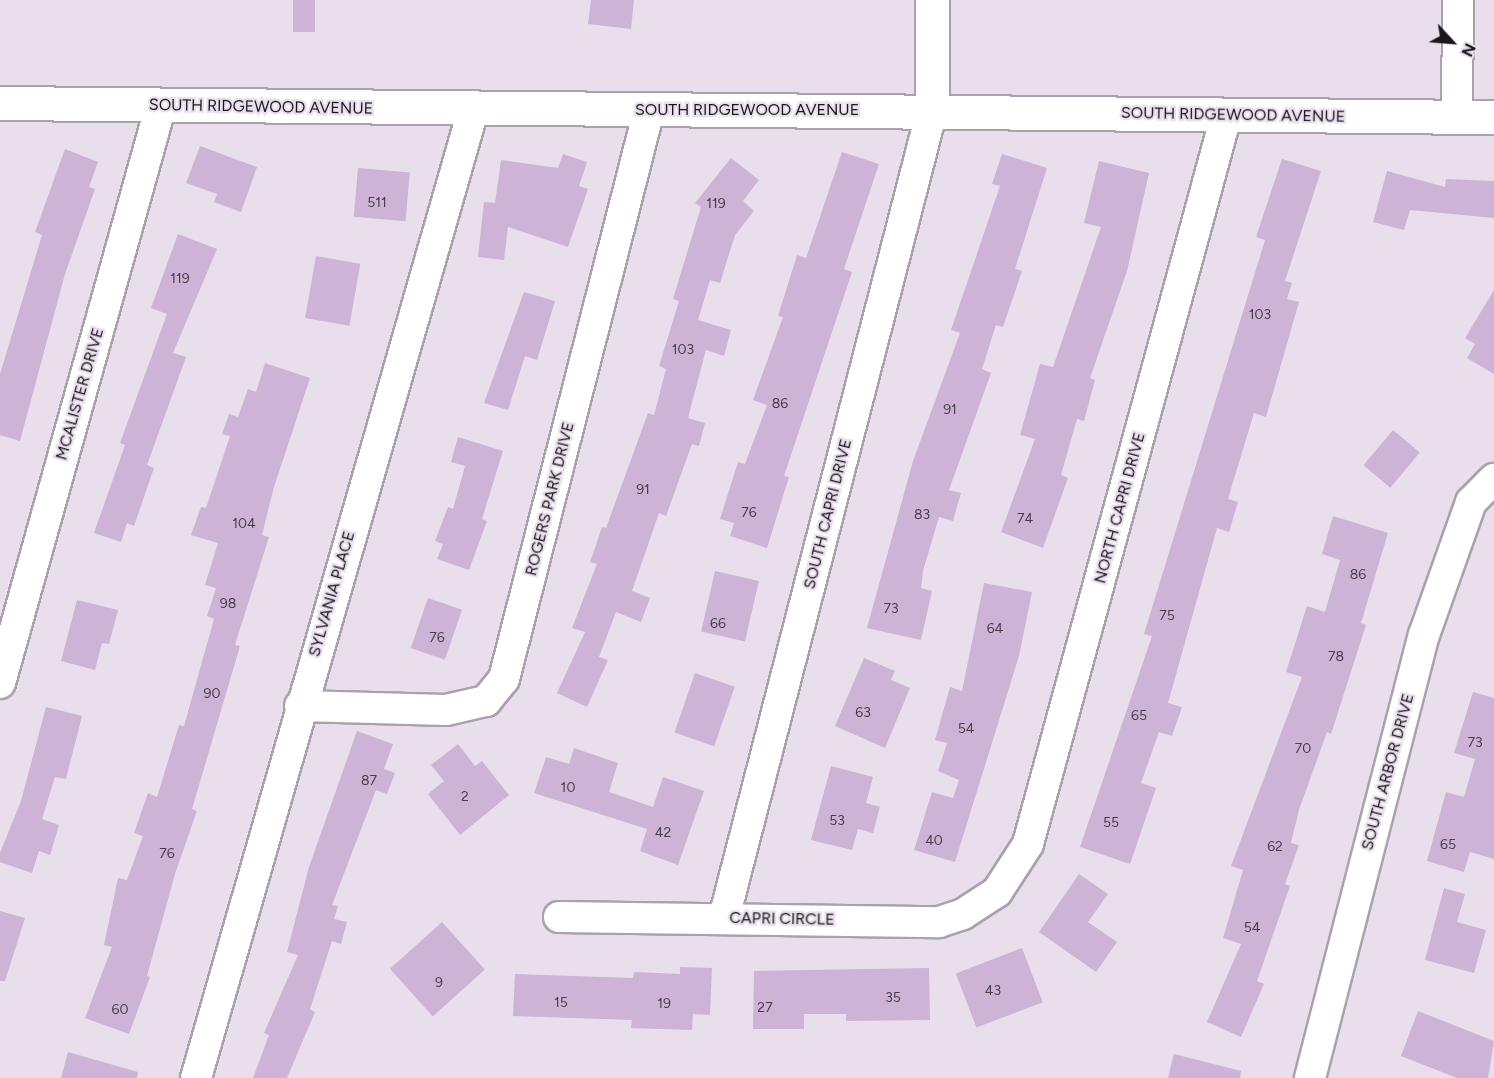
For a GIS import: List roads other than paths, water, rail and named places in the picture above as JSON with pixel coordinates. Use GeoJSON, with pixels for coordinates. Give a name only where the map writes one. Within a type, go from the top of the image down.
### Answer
{"type":"FeatureCollection","features":[{"type":"Feature","properties":{"kind":"street"},"geometry":{"type":"LineString","coordinates":[[932,0],[932,110]]}},
{"type":"Feature","properties":{"kind":"street"},"geometry":{"type":"LineString","coordinates":[[1457,117],[1458,0]]}},
{"type":"Feature","properties":{"kind":"street","name":"SOUTH RIDGEWOOD AVENUE"},"geometry":{"type":"LineString","coordinates":[[0,104],[472,111],[932,110],[1226,116],[1494,117]]}},
{"type":"Feature","properties":{"kind":"street","name":"MCALISTER DRIVE"},"geometry":{"type":"LineString","coordinates":[[0,683],[160,105]]}},
{"type":"Feature","properties":{"kind":"street","name":"ROGERS PARK DRIVE"},"geometry":{"type":"LineString","coordinates":[[300,706],[446,710],[486,701],[504,679],[648,110]]}},
{"type":"Feature","properties":{"kind":"street","name":"SOUTH CAPRI DRIVE"},"geometry":{"type":"LineString","coordinates":[[724,918],[932,110]]}},
{"type":"Feature","properties":{"kind":"street","name":"SYLVANIA PLACE"},"geometry":{"type":"LineString","coordinates":[[196,1078],[300,706],[472,111]]}},
{"type":"Feature","properties":{"kind":"street","name":"NORTH CAPRI DRIVE"},"geometry":{"type":"LineString","coordinates":[[997,892],[1028,844],[1226,116]]}},
{"type":"Feature","properties":{"kind":"street","name":"SOUTH ARBOR DRIVE"},"geometry":{"type":"LineString","coordinates":[[1310,1078],[1424,635],[1471,502],[1494,478]]}},
{"type":"Feature","properties":{"kind":"street","name":"CAPRI CIRCLE"},"geometry":{"type":"LineString","coordinates":[[559,917],[939,922],[963,914],[997,892]]}}]}
